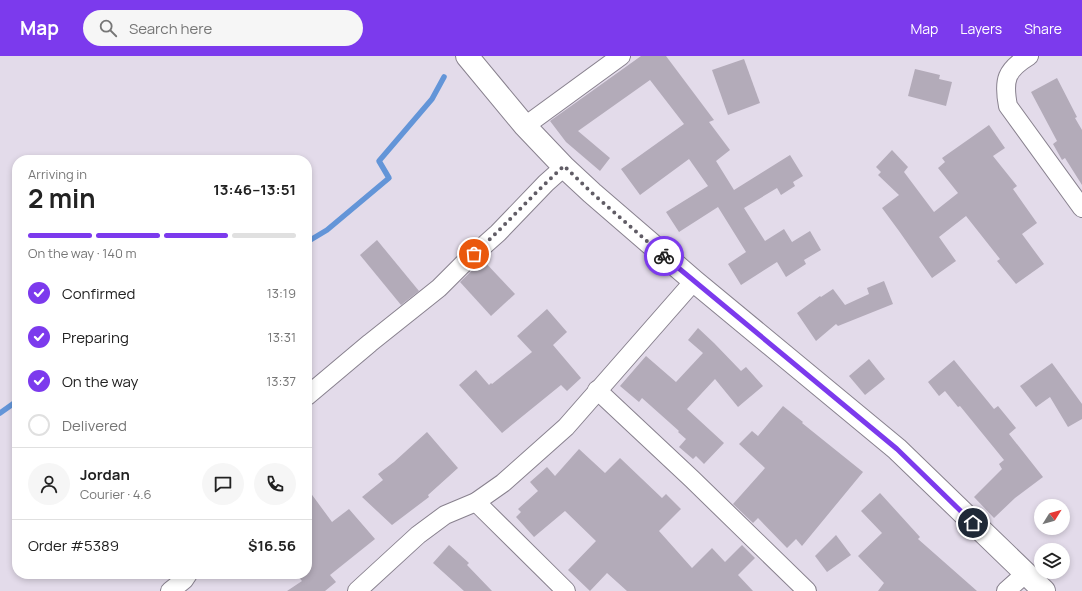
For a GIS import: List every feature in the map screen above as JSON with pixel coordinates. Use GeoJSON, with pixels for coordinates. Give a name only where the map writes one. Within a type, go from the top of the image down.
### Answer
{"type":"FeatureCollection","features":[{"type":"Feature","properties":{"kind":"street"},"geometry":{"type":"LineString","coordinates":[[467,56],[525,126],[564,166],[638,234],[897,449],[1044,591]]}},
{"type":"Feature","properties":{"kind":"street"},"geometry":{"type":"LineString","coordinates":[[525,126],[621,56]]}},
{"type":"Feature","properties":{"kind":"street"},"geometry":{"type":"LineString","coordinates":[[1029,56],[1015,65],[1007,76],[1005,91],[1008,106],[1082,208]]}},
{"type":"Feature","properties":{"kind":"street"},"geometry":{"type":"LineString","coordinates":[[312,392],[370,343],[440,288],[462,265],[498,233],[546,182],[564,166]]}},
{"type":"Feature","properties":{"kind":"street"},"geometry":{"type":"LineString","coordinates":[[357,591],[424,531],[445,515],[476,502],[503,483],[566,427],[694,281]]}},
{"type":"Feature","properties":{"kind":"street"},"geometry":{"type":"LineString","coordinates":[[597,390],[698,485],[807,591]]}},
{"type":"Feature","properties":{"kind":"street"},"geometry":{"type":"LineString","coordinates":[[476,502],[566,591]]}},
{"type":"Feature","properties":{"kind":"street"},"geometry":{"type":"LineString","coordinates":[[1006,591],[1026,574]]}},
{"type":"Feature","properties":{"kind":"street"},"geometry":{"type":"LineString","coordinates":[[170,591],[185,579]]}},
{"type":"Feature","properties":{"kind":"building"},"geometry":{"type":"Polygon","coordinates":[[[641,56],[666,56],[714,120],[709,122],[730,150],[716,161],[734,190],[790,155],[803,176],[793,182],[795,186],[781,195],[777,188],[744,208],[765,241],[784,229],[792,242],[810,231],[821,250],[804,260],[806,264],[786,277],[777,262],[741,285],[728,264],[746,252],[718,207],[679,232],[666,212],[708,186],[689,159],[640,195],[621,169],[684,124],[650,80],[578,131],[610,158],[600,171],[566,142],[550,121],[641,56]]]}},
{"type":"Feature","properties":{"kind":"building"},"geometry":{"type":"Polygon","coordinates":[[[744,59],[760,103],[728,115],[712,70],[744,59]]]}},
{"type":"Feature","properties":{"kind":"building"},"geometry":{"type":"Polygon","coordinates":[[[915,69],[940,75],[939,79],[952,82],[946,106],[908,96],[915,69]]]}},
{"type":"Feature","properties":{"kind":"building"},"geometry":{"type":"Polygon","coordinates":[[[1057,78],[1082,130],[1082,185],[1065,158],[1062,160],[1053,144],[1057,141],[1031,92],[1057,78]]]}},
{"type":"Feature","properties":{"kind":"building"},"geometry":{"type":"Polygon","coordinates":[[[989,125],[1005,148],[993,156],[1017,186],[1013,189],[1037,223],[1022,234],[1044,264],[1016,284],[997,261],[1000,259],[966,216],[939,237],[956,261],[932,278],[882,208],[899,195],[878,175],[881,172],[876,167],[892,150],[908,167],[904,172],[934,212],[958,193],[938,168],[945,162],[942,158],[989,125]]]}},
{"type":"Feature","properties":{"kind":"building"},"geometry":{"type":"Polygon","coordinates":[[[377,240],[419,291],[401,305],[360,255],[377,240]]]}},
{"type":"Feature","properties":{"kind":"building"},"geometry":{"type":"Polygon","coordinates":[[[483,260],[515,294],[491,316],[460,282],[483,260]]]}},
{"type":"Feature","properties":{"kind":"building"},"geometry":{"type":"Polygon","coordinates":[[[884,281],[893,304],[838,326],[836,324],[816,341],[797,313],[820,296],[821,297],[833,289],[845,305],[869,294],[867,288],[884,281]]]}},
{"type":"Feature","properties":{"kind":"building"},"geometry":{"type":"Polygon","coordinates":[[[547,309],[567,332],[553,345],[581,378],[567,391],[561,385],[502,433],[459,385],[476,370],[489,385],[491,383],[492,384],[532,352],[517,336],[547,309]]]}},
{"type":"Feature","properties":{"kind":"building"},"geometry":{"type":"Polygon","coordinates":[[[698,328],[741,371],[746,367],[763,386],[738,407],[715,379],[687,409],[724,443],[704,464],[696,456],[693,459],[679,447],[686,439],[678,432],[679,431],[642,398],[639,402],[620,386],[646,356],[676,382],[703,353],[688,340],[698,328]]]}},
{"type":"Feature","properties":{"kind":"building"},"geometry":{"type":"Polygon","coordinates":[[[869,359],[885,379],[865,395],[849,376],[869,359]]]}},
{"type":"Feature","properties":{"kind":"building"},"geometry":{"type":"Polygon","coordinates":[[[954,360],[994,409],[998,406],[1016,428],[1009,434],[1043,477],[1015,498],[994,518],[974,497],[1002,469],[999,464],[1004,460],[960,406],[958,407],[945,391],[939,396],[928,382],[954,360]]]}},
{"type":"Feature","properties":{"kind":"building"},"geometry":{"type":"Polygon","coordinates":[[[1052,363],[1082,404],[1082,419],[1068,427],[1050,397],[1036,407],[1020,386],[1052,363]]]}},
{"type":"Feature","properties":{"kind":"building"},"geometry":{"type":"Polygon","coordinates":[[[783,406],[863,472],[802,546],[796,539],[787,548],[758,518],[753,523],[733,504],[765,468],[739,444],[752,431],[758,436],[783,406]]]}},
{"type":"Feature","properties":{"kind":"building"},"geometry":{"type":"Polygon","coordinates":[[[427,432],[458,468],[428,495],[429,497],[392,525],[362,497],[383,480],[378,474],[394,462],[427,432]]]}},
{"type":"Feature","properties":{"kind":"building"},"geometry":{"type":"Polygon","coordinates":[[[579,449],[605,473],[620,458],[662,498],[666,494],[681,509],[659,531],[692,568],[712,548],[725,562],[742,545],[755,558],[738,575],[753,591],[627,591],[607,573],[590,591],[568,570],[596,541],[565,511],[534,537],[516,517],[521,512],[518,509],[538,491],[530,482],[547,467],[555,476],[579,449]]]}},
{"type":"Feature","properties":{"kind":"building"},"geometry":{"type":"Polygon","coordinates":[[[880,493],[920,537],[918,539],[977,591],[878,591],[884,583],[858,556],[882,533],[861,511],[880,493]]]}},
{"type":"Feature","properties":{"kind":"building"},"geometry":{"type":"Polygon","coordinates":[[[312,495],[332,522],[349,509],[375,539],[330,575],[336,582],[325,591],[287,591],[302,581],[300,579],[312,579],[312,495]]]}},
{"type":"Feature","properties":{"kind":"building"},"geometry":{"type":"Polygon","coordinates":[[[836,535],[851,555],[827,572],[815,556],[836,535]]]}},
{"type":"Feature","properties":{"kind":"building"},"geometry":{"type":"Polygon","coordinates":[[[449,545],[469,563],[467,565],[492,591],[464,591],[433,563],[449,545]]]}},
{"type":"Feature","properties":{"kind":"waterway"},"geometry":{"type":"LineString","coordinates":[[312,239],[327,230],[389,178],[379,161],[432,99],[444,77]]}},
{"type":"Feature","properties":{"kind":"waterway"},"geometry":{"type":"LineString","coordinates":[[0,413],[12,405]]}},
{"type":"Feature","properties":{"kind":"way so far"},"geometry":{"type":"LineString","coordinates":[[474,254],[498,233],[546,182],[564,166],[592,193],[664,256]]}},
{"type":"Feature","properties":{"kind":"route"},"geometry":{"type":"LineString","coordinates":[[664,256],[875,429],[973,523]]}}]}
